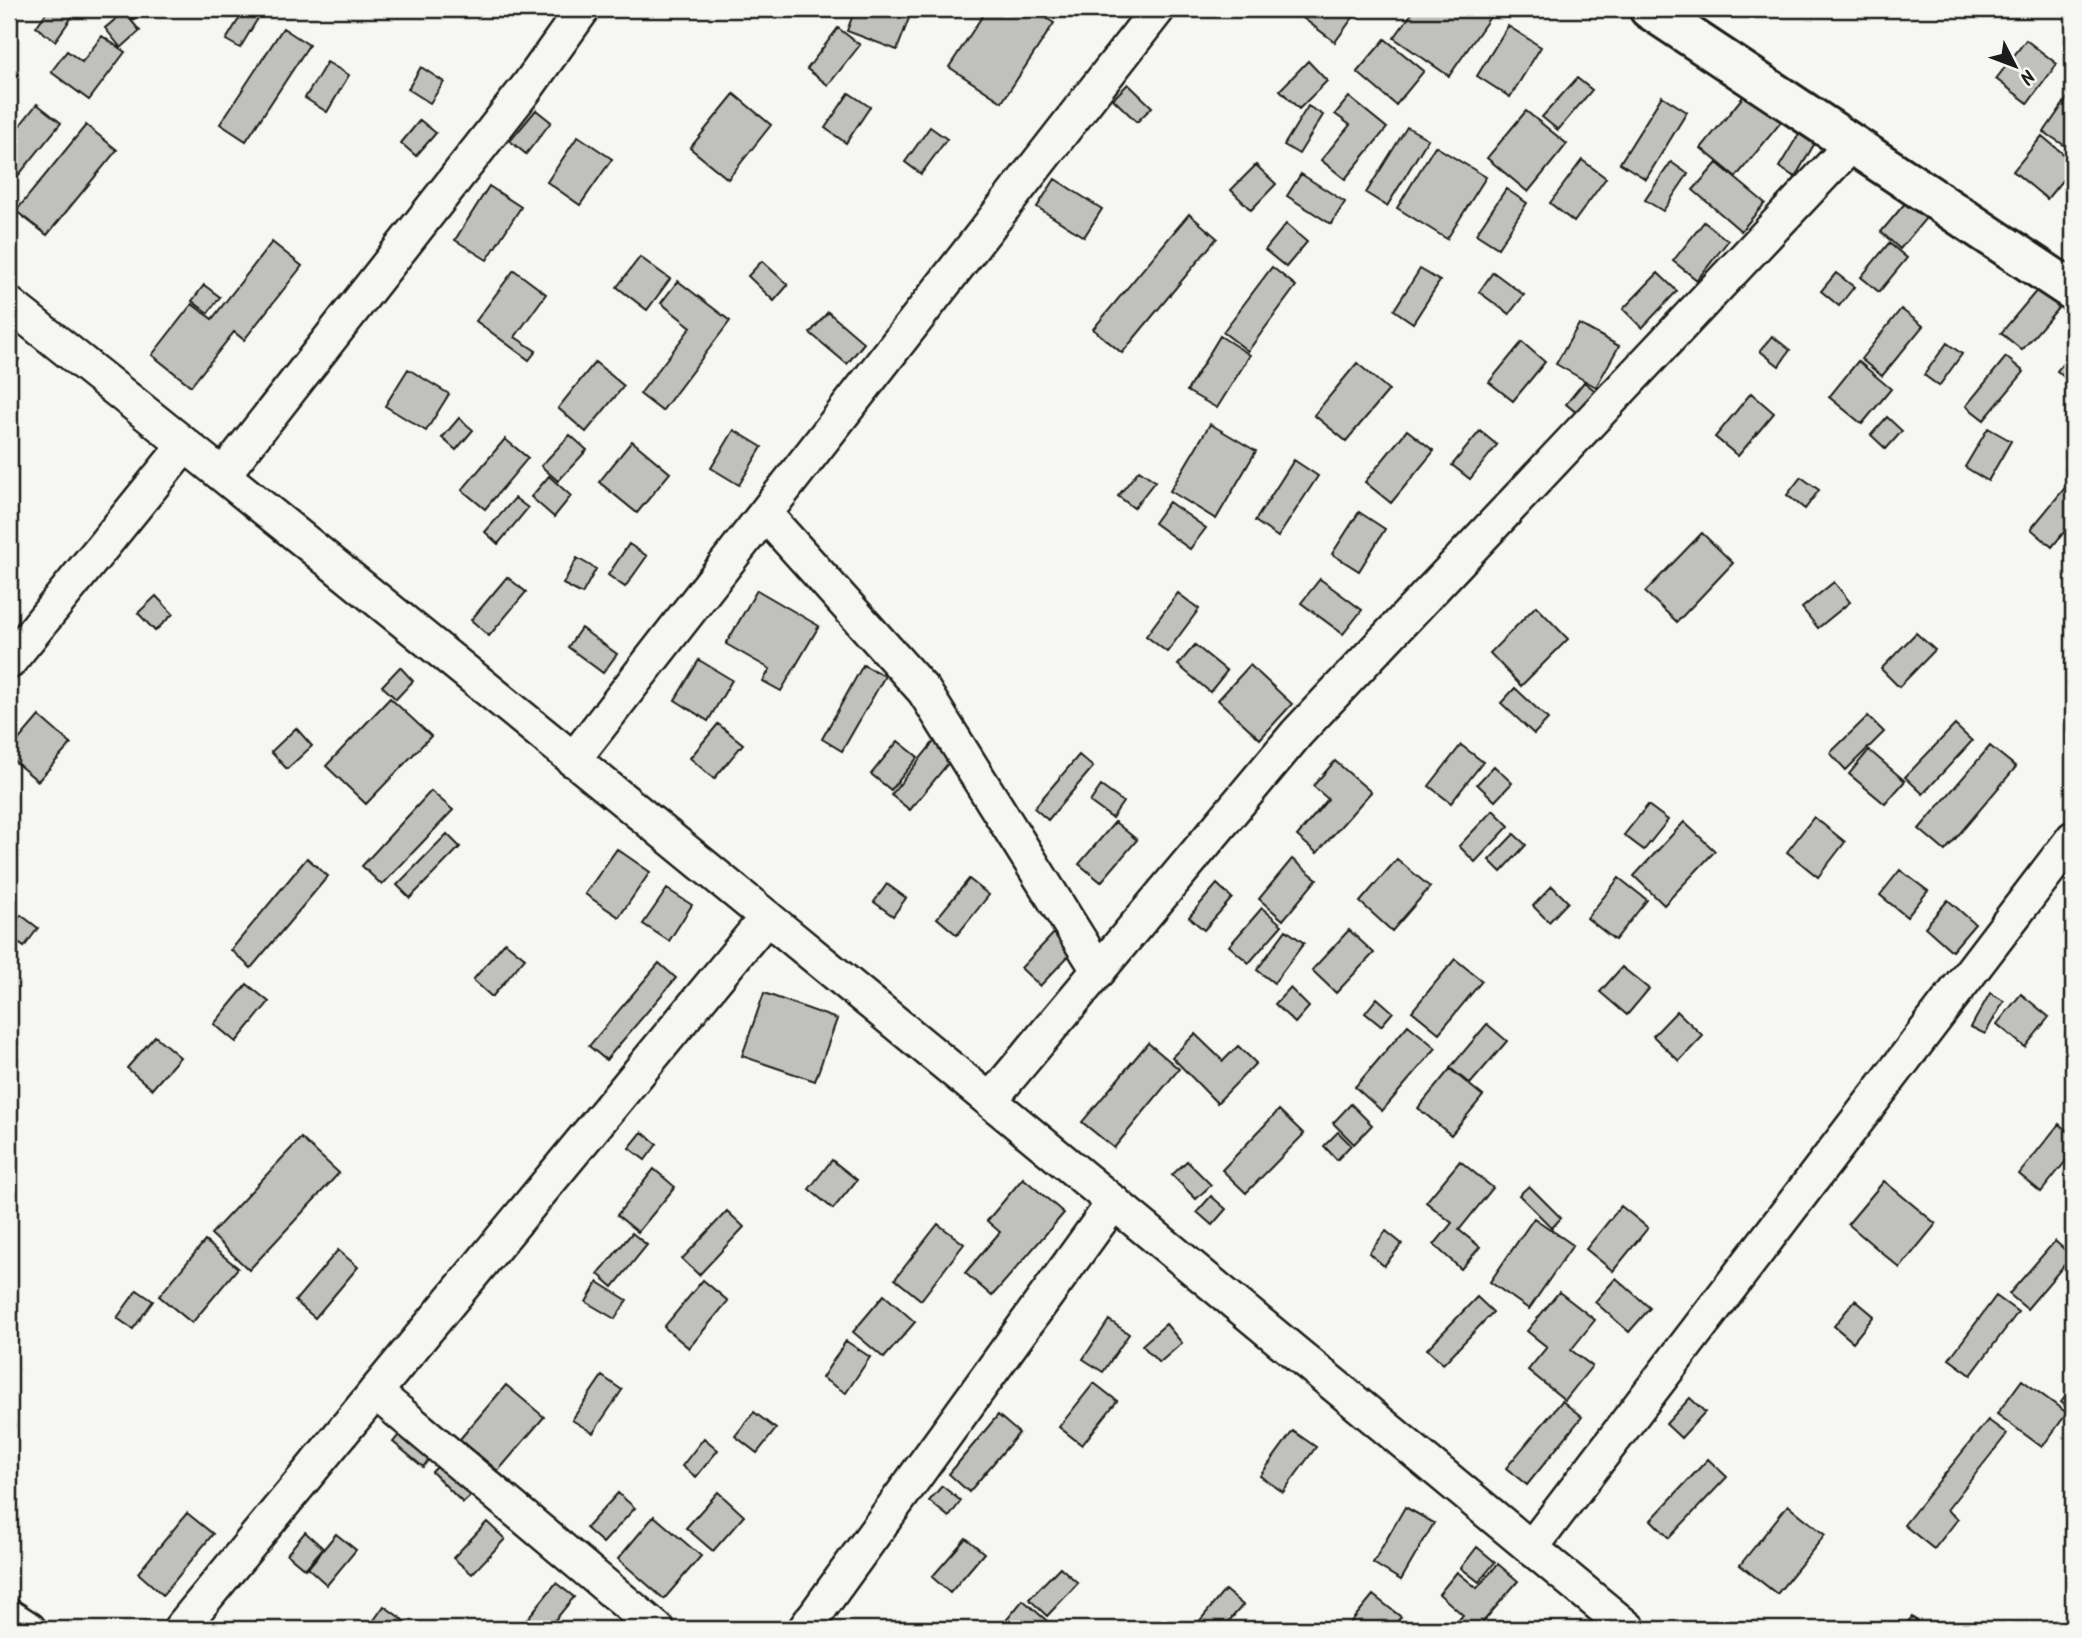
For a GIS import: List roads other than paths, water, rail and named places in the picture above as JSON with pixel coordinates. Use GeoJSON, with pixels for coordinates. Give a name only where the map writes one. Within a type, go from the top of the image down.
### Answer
{"type":"FeatureCollection","features":[{"type":"Feature","properties":{"kind":"street"},"geometry":{"type":"LineString","coordinates":[[223,475],[528,86],[583,9]]}},
{"type":"Feature","properties":{"kind":"street"},"geometry":{"type":"LineString","coordinates":[[573,760],[1158,9]]}},
{"type":"Feature","properties":{"kind":"street"},"geometry":{"type":"LineString","coordinates":[[1649,9],[2073,291]]}},
{"type":"Feature","properties":{"kind":"street"},"geometry":{"type":"LineString","coordinates":[[991,1099],[1297,733],[1853,144]]}},
{"type":"Feature","properties":{"kind":"street"},"geometry":{"type":"LineString","coordinates":[[9,304],[991,1099],[1629,1629]]}},
{"type":"Feature","properties":{"kind":"street"},"geometry":{"type":"LineString","coordinates":[[9,662],[185,445]]}},
{"type":"Feature","properties":{"kind":"street"},"geometry":{"type":"LineString","coordinates":[[765,514],[924,691],[1099,971]]}},
{"type":"Feature","properties":{"kind":"street"},"geometry":{"type":"LineString","coordinates":[[1531,1548],[2073,838]]}},
{"type":"Feature","properties":{"kind":"street"},"geometry":{"type":"LineString","coordinates":[[180,1629],[766,917]]}},
{"type":"Feature","properties":{"kind":"street"},"geometry":{"type":"LineString","coordinates":[[805,1629],[1114,1202]]}},
{"type":"Feature","properties":{"kind":"street"},"geometry":{"type":"LineString","coordinates":[[375,1392],[657,1629]]}},
{"type":"Feature","properties":{"kind":"street"},"geometry":{"type":"LineString","coordinates":[[9,1616],[29,1629]]}}]}
